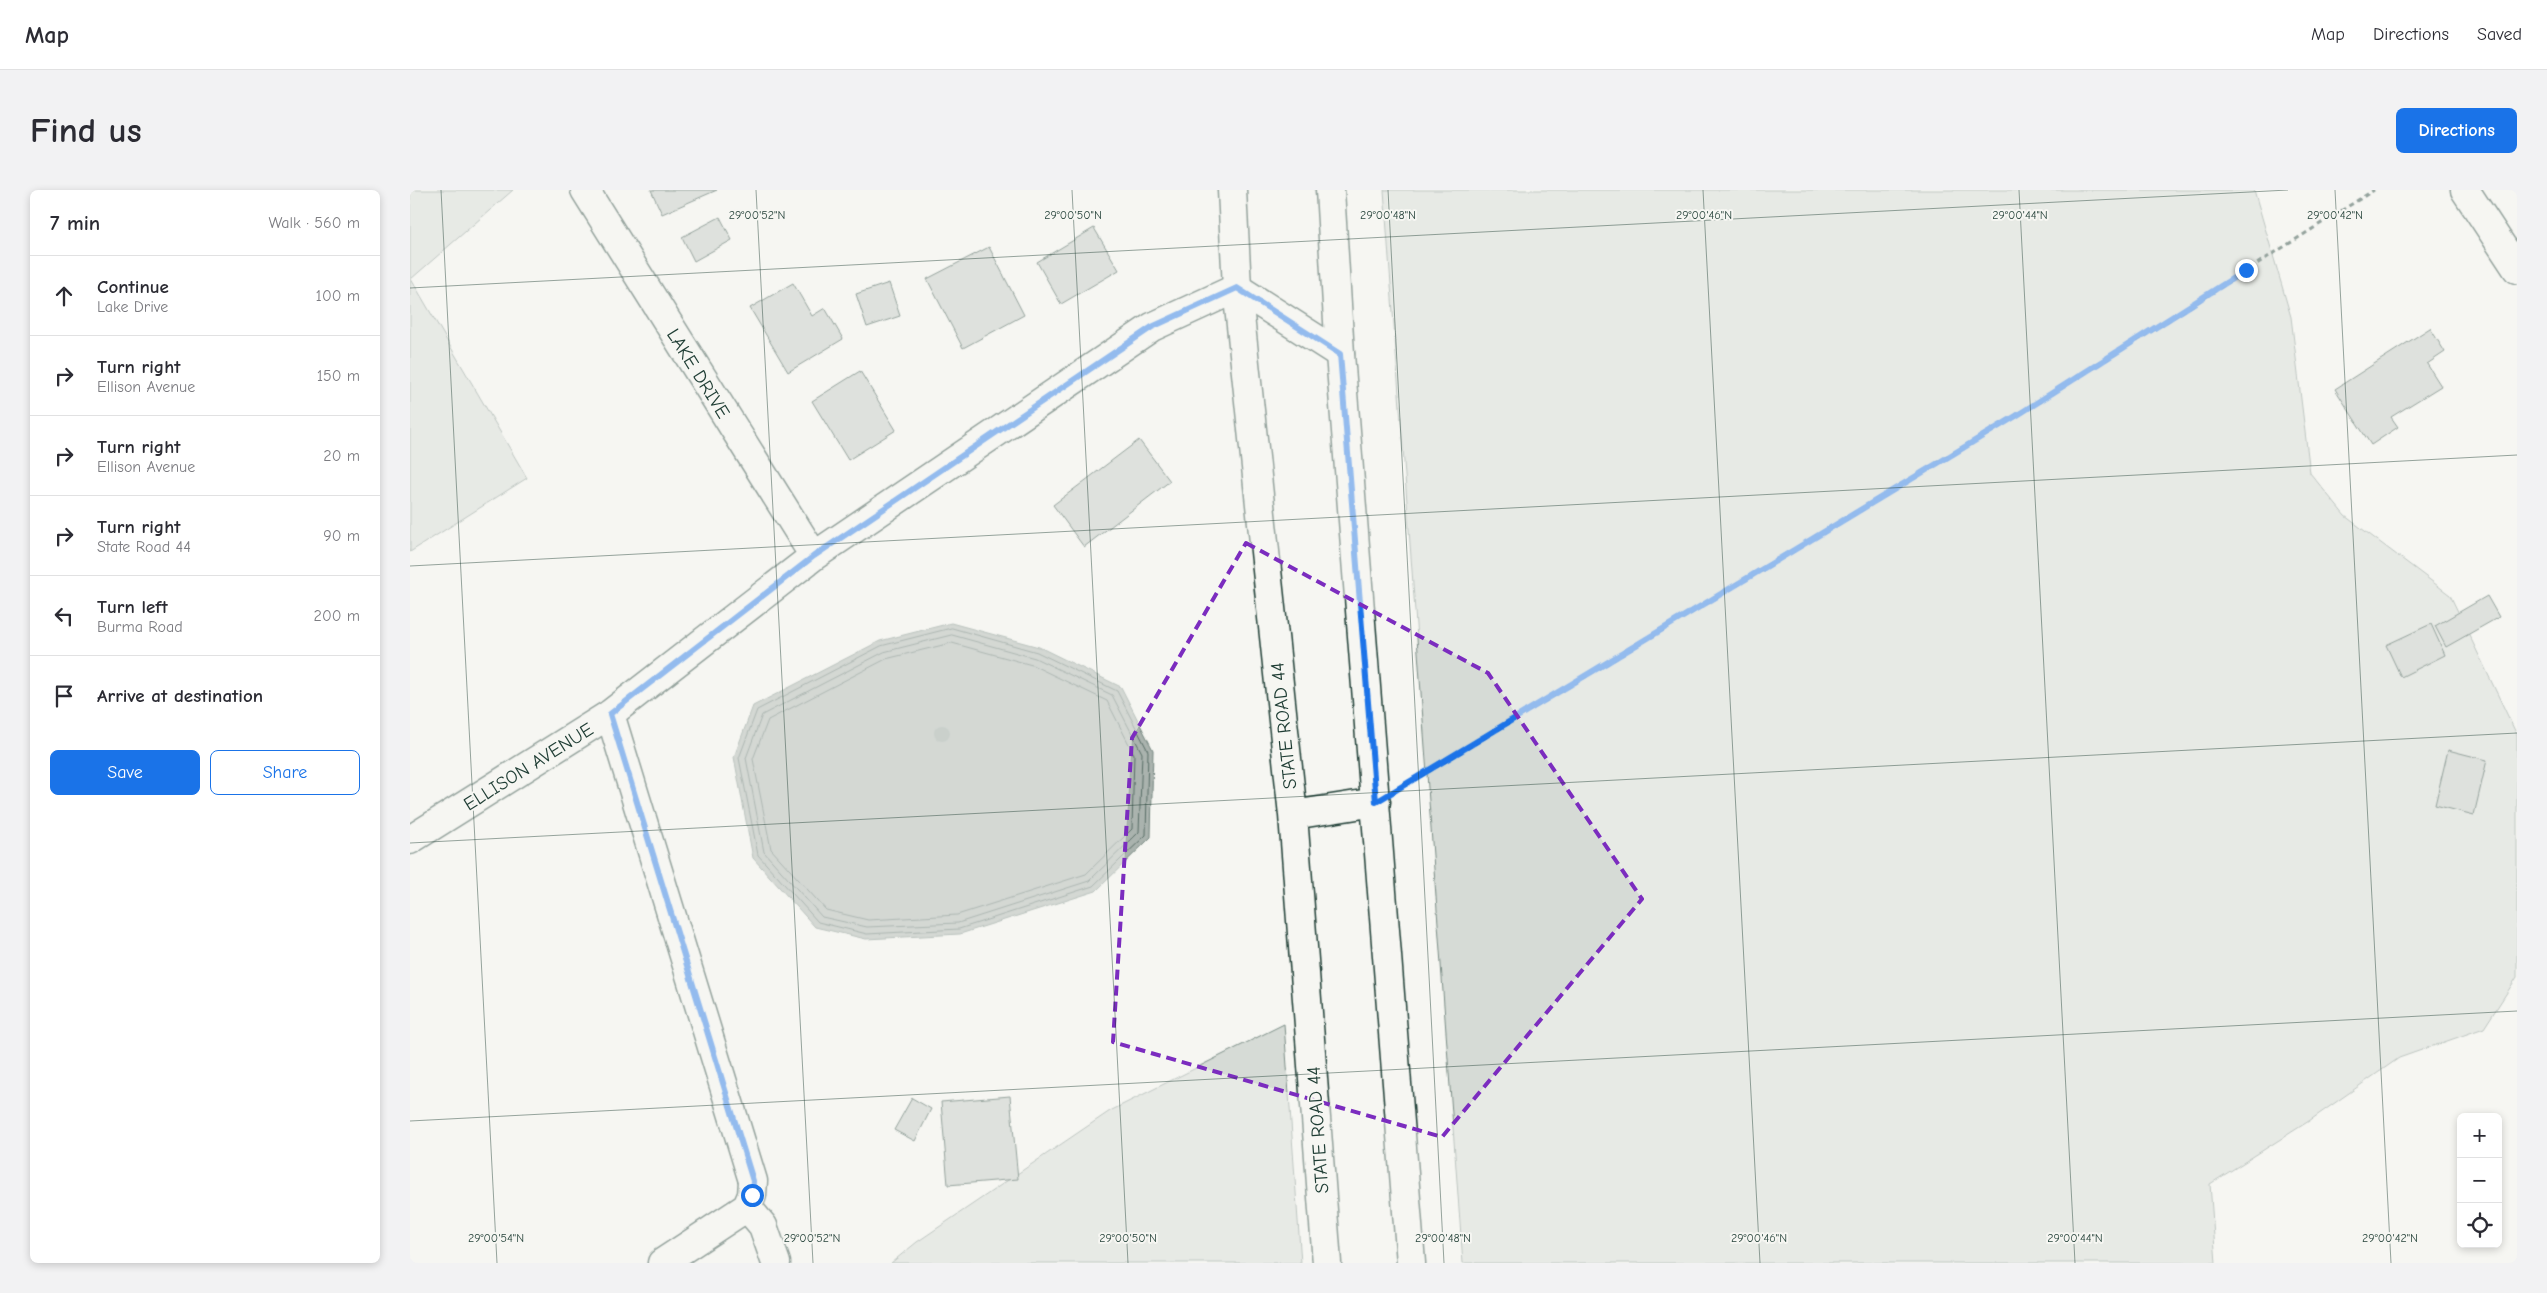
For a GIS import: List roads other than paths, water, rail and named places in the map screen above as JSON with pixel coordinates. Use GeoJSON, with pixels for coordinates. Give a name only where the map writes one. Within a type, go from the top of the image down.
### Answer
{"type":"FeatureCollection","features":[{"type":"Feature","properties":{"kind":"street","name":"LAKE DRIVE"},"geometry":{"type":"LineString","coordinates":[[585,190],[814,556]]}},
{"type":"Feature","properties":{"kind":"street","name":"STATE ROAD 44"},"geometry":{"type":"LineString","coordinates":[[1232,190],[1237,288],[1293,815],[1327,1263]]}},
{"type":"Feature","properties":{"kind":"street"},"geometry":{"type":"LineString","coordinates":[[1330,190],[1340,354],[1411,1263]]}},
{"type":"Feature","properties":{"kind":"street"},"geometry":{"type":"LineString","coordinates":[[2465,190],[2517,269]]}},
{"type":"Feature","properties":{"kind":"street","name":"ELLISON AVENUE"},"geometry":{"type":"LineString","coordinates":[[410,840],[610,714],[814,556],[1152,327],[1237,288]]}},
{"type":"Feature","properties":{"kind":"street"},"geometry":{"type":"LineString","coordinates":[[1237,288],[1340,354]]}},
{"type":"Feature","properties":{"kind":"street"},"geometry":{"type":"LineString","coordinates":[[610,714],[753,1181],[750,1201],[763,1226],[776,1263]]}},
{"type":"Feature","properties":{"kind":"street"},"geometry":{"type":"LineString","coordinates":[[1293,815],[1376,802]]}},
{"type":"Feature","properties":{"kind":"street"},"geometry":{"type":"LineString","coordinates":[[662,1263],[750,1201]]}},
{"type":"Feature","properties":{"kind":"water"},"geometry":{"type":"Polygon","coordinates":[[[951,623],[1039,647],[1121,687],[1153,750],[1151,837],[1096,891],[960,934],[866,939],[815,927],[753,858],[734,757],[753,706],[880,641],[951,623]]]}}]}
